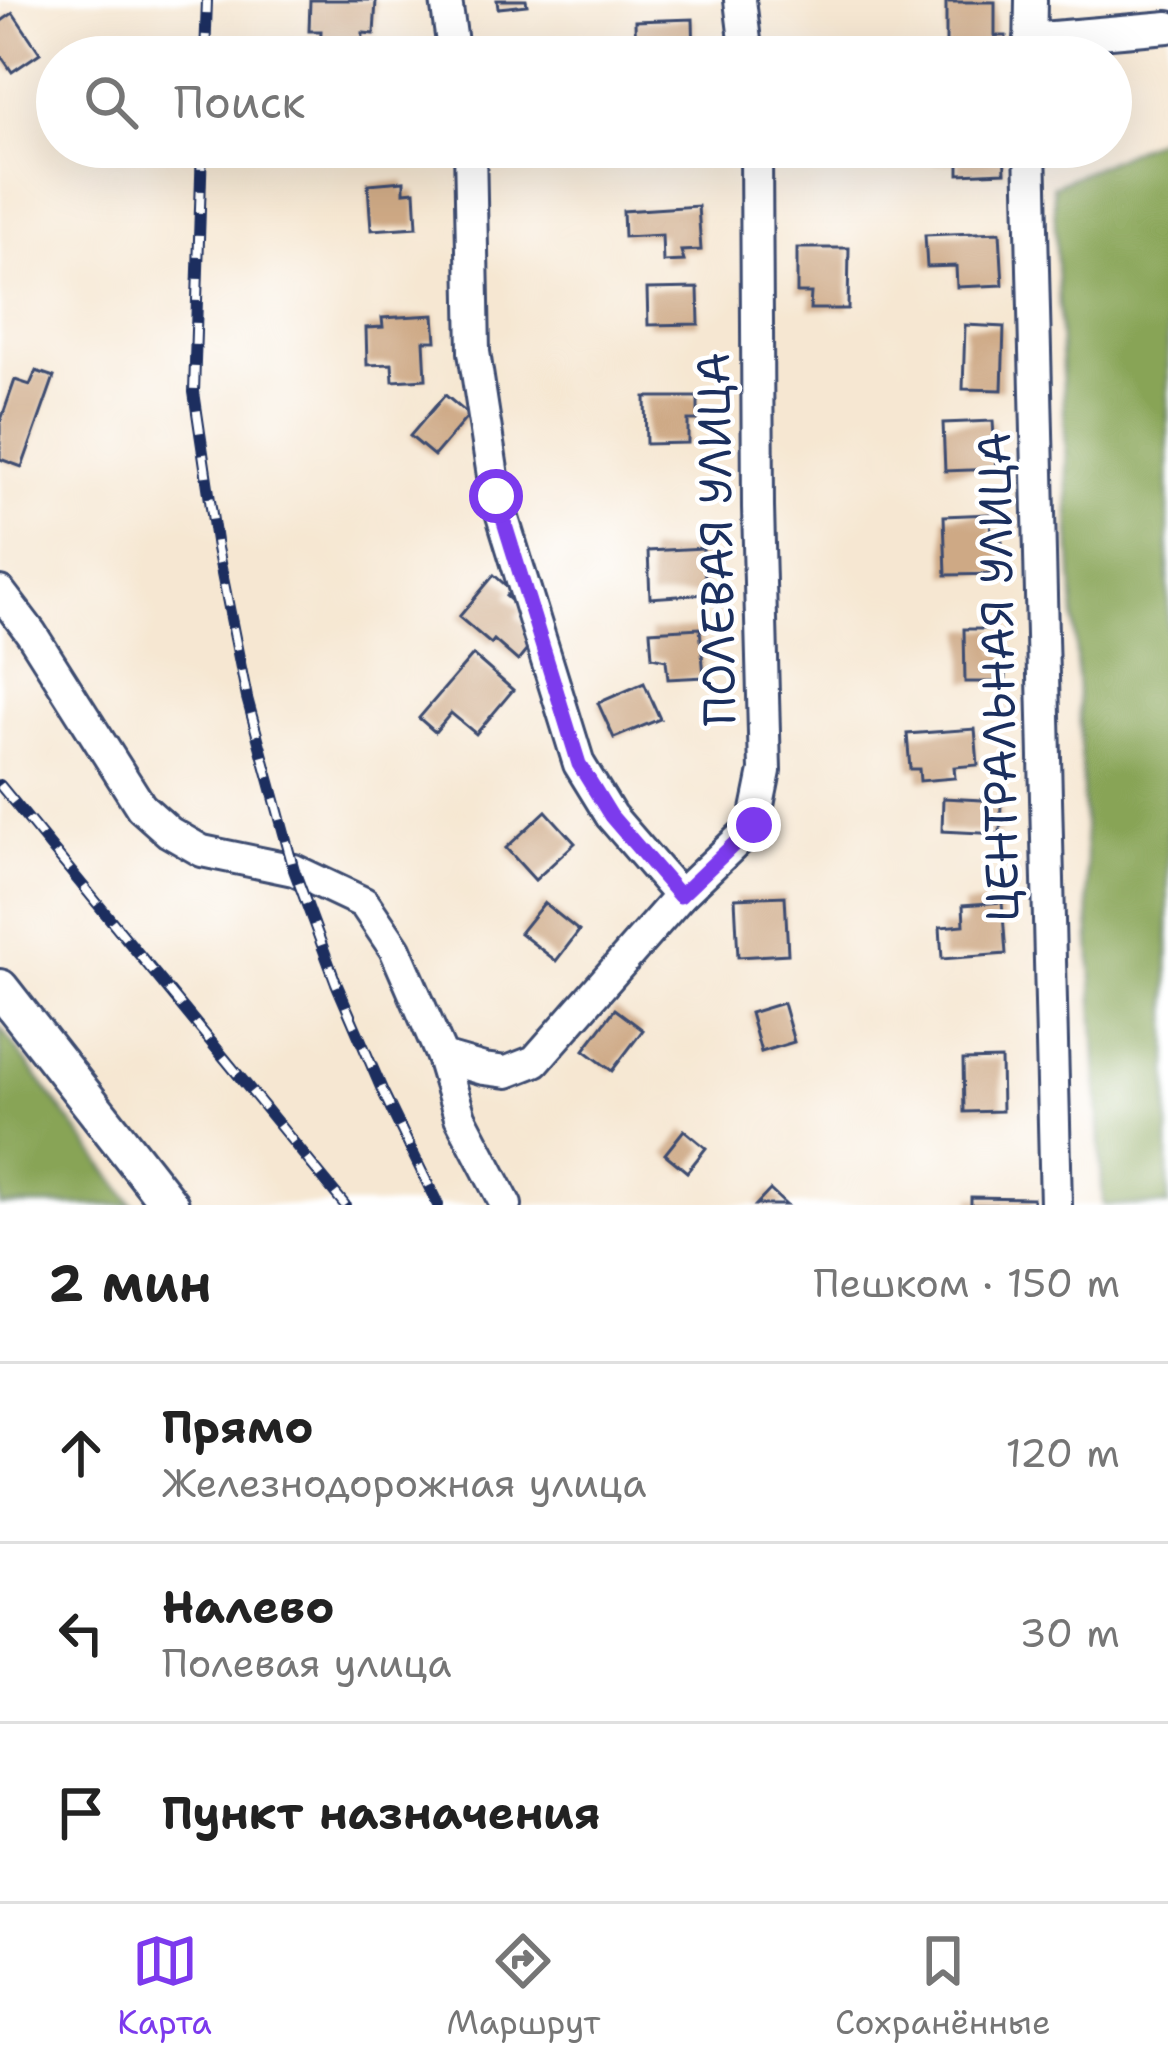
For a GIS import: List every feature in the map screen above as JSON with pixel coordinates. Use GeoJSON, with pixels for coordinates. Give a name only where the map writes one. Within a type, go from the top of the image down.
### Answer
{"type":"FeatureCollection","features":[{"type":"Feature","properties":{"kind":"street"},"geometry":{"type":"LineString","coordinates":[[446,0],[451,36]]}},
{"type":"Feature","properties":{"kind":"street"},"geometry":{"type":"LineString","coordinates":[[740,0],[744,36]]}},
{"type":"Feature","properties":{"kind":"street"},"geometry":{"type":"LineString","coordinates":[[1030,36],[1031,0]]}},
{"type":"Feature","properties":{"kind":"street"},"geometry":{"type":"LineString","coordinates":[[1105,36],[1168,26]]}},
{"type":"Feature","properties":{"kind":"street"},"geometry":{"type":"LineString","coordinates":[[470,168],[474,352],[496,496],[579,764],[611,816],[680,896]]}},
{"type":"Feature","properties":{"kind":"street","name":"ПОЛЕВАЯ УЛИЦА"},"geometry":{"type":"LineString","coordinates":[[442,1057],[507,1072],[535,1061],[680,896],[754,825],[765,771],[756,168]]}},
{"type":"Feature","properties":{"kind":"street","name":"ЦЕНТРАЛЬНАЯ УЛИЦА"},"geometry":{"type":"LineString","coordinates":[[1030,168],[1055,1205]]}},
{"type":"Feature","properties":{"kind":"street"},"geometry":{"type":"LineString","coordinates":[[0,592],[142,807],[169,832],[202,851],[294,871],[364,903],[394,949],[442,1057],[460,1118],[506,1205]]}},
{"type":"Feature","properties":{"kind":"street"},"geometry":{"type":"LineString","coordinates":[[0,988],[170,1205]]}},
{"type":"Feature","properties":{"kind":"green space"},"geometry":{"type":"Polygon","coordinates":[[[1168,134],[1168,1205],[1103,1205],[1053,186],[1093,168],[1132,168],[1132,150],[1168,134]]]}},
{"type":"Feature","properties":{"kind":"green space"},"geometry":{"type":"Polygon","coordinates":[[[0,1027],[133,1205],[0,1205],[0,1027]]]}},
{"type":"Feature","properties":{"kind":"building"},"geometry":{"type":"Polygon","coordinates":[[[310,0],[376,0],[374,34],[321,36],[321,31],[309,31],[310,0]]]}},
{"type":"Feature","properties":{"kind":"building"},"geometry":{"type":"Polygon","coordinates":[[[497,0],[526,0],[527,5],[498,8],[497,0]]]}},
{"type":"Feature","properties":{"kind":"building"},"geometry":{"type":"Polygon","coordinates":[[[946,2],[995,2],[995,36],[946,36],[946,2]]]}},
{"type":"Feature","properties":{"kind":"building"},"geometry":{"type":"Polygon","coordinates":[[[13,13],[36,47],[36,56],[12,72],[0,54],[0,22],[13,13]]]}},
{"type":"Feature","properties":{"kind":"building"},"geometry":{"type":"Polygon","coordinates":[[[693,19],[693,36],[635,36],[635,21],[693,19]]]}},
{"type":"Feature","properties":{"kind":"building"},"geometry":{"type":"Polygon","coordinates":[[[959,168],[1005,168],[1005,172],[959,174],[959,168]]]}},
{"type":"Feature","properties":{"kind":"building"},"geometry":{"type":"Polygon","coordinates":[[[404,181],[404,192],[415,191],[417,227],[371,230],[368,184],[404,181]]]}},
{"type":"Feature","properties":{"kind":"building"},"geometry":{"type":"Polygon","coordinates":[[[698,206],[701,250],[681,251],[684,261],[663,262],[662,235],[624,237],[623,211],[698,206]]]}},
{"type":"Feature","properties":{"kind":"building"},"geometry":{"type":"Polygon","coordinates":[[[1000,232],[1003,285],[957,287],[956,266],[927,267],[925,235],[1000,232]]]}},
{"type":"Feature","properties":{"kind":"building"},"geometry":{"type":"Polygon","coordinates":[[[797,248],[849,248],[848,309],[810,309],[811,293],[797,293],[797,248]]]}},
{"type":"Feature","properties":{"kind":"building"},"geometry":{"type":"Polygon","coordinates":[[[698,288],[699,324],[648,325],[647,289],[698,288]]]}},
{"type":"Feature","properties":{"kind":"building"},"geometry":{"type":"Polygon","coordinates":[[[434,315],[436,341],[424,341],[426,379],[393,381],[392,364],[367,365],[366,328],[383,327],[382,318],[434,315]]]}},
{"type":"Feature","properties":{"kind":"building"},"geometry":{"type":"Polygon","coordinates":[[[965,325],[1004,327],[1002,390],[963,389],[965,325]]]}},
{"type":"Feature","properties":{"kind":"building"},"geometry":{"type":"Polygon","coordinates":[[[36,371],[54,377],[22,467],[0,459],[0,423],[15,380],[30,385],[36,371]]]}},
{"type":"Feature","properties":{"kind":"building"},"geometry":{"type":"Polygon","coordinates":[[[445,395],[469,415],[434,456],[410,436],[445,395]]]}},
{"type":"Feature","properties":{"kind":"building"},"geometry":{"type":"Polygon","coordinates":[[[645,397],[698,397],[698,420],[688,420],[688,443],[646,444],[645,397]]]}},
{"type":"Feature","properties":{"kind":"building"},"geometry":{"type":"Polygon","coordinates":[[[993,421],[996,469],[945,471],[943,423],[993,421]]]}},
{"type":"Feature","properties":{"kind":"building"},"geometry":{"type":"Polygon","coordinates":[[[990,514],[991,542],[1002,542],[1002,574],[946,575],[944,516],[990,514]]]}},
{"type":"Feature","properties":{"kind":"building"},"geometry":{"type":"Polygon","coordinates":[[[703,548],[706,594],[650,598],[648,551],[703,548]]]}},
{"type":"Feature","properties":{"kind":"building"},"geometry":{"type":"Polygon","coordinates":[[[494,575],[511,590],[506,596],[522,610],[516,617],[529,628],[531,645],[518,661],[459,617],[494,575]]]}},
{"type":"Feature","properties":{"kind":"building"},"geometry":{"type":"Polygon","coordinates":[[[700,628],[704,677],[668,679],[666,660],[652,657],[650,631],[700,628]]]}},
{"type":"Feature","properties":{"kind":"building"},"geometry":{"type":"Polygon","coordinates":[[[964,629],[995,629],[995,653],[1006,653],[1006,682],[965,682],[964,629]]]}},
{"type":"Feature","properties":{"kind":"building"},"geometry":{"type":"Polygon","coordinates":[[[473,655],[513,690],[476,734],[451,713],[435,732],[419,718],[473,655]]]}},
{"type":"Feature","properties":{"kind":"building"},"geometry":{"type":"Polygon","coordinates":[[[644,683],[660,719],[614,738],[598,703],[644,683]]]}},
{"type":"Feature","properties":{"kind":"building"},"geometry":{"type":"Polygon","coordinates":[[[975,729],[978,765],[954,767],[955,778],[920,781],[919,769],[910,769],[907,734],[975,729]]]}},
{"type":"Feature","properties":{"kind":"building"},"geometry":{"type":"Polygon","coordinates":[[[943,798],[1001,801],[1000,834],[942,831],[943,798]]]}},
{"type":"Feature","properties":{"kind":"building"},"geometry":{"type":"Polygon","coordinates":[[[546,811],[575,843],[535,880],[506,848],[546,811]]]}},
{"type":"Feature","properties":{"kind":"building"},"geometry":{"type":"Polygon","coordinates":[[[785,896],[788,954],[738,957],[735,898],[785,896]]]}},
{"type":"Feature","properties":{"kind":"building"},"geometry":{"type":"Polygon","coordinates":[[[1002,902],[1006,954],[942,959],[940,927],[964,925],[963,905],[1002,902]]]}},
{"type":"Feature","properties":{"kind":"building"},"geometry":{"type":"Polygon","coordinates":[[[544,903],[579,931],[556,961],[520,933],[544,903]]]}},
{"type":"Feature","properties":{"kind":"building"},"geometry":{"type":"Polygon","coordinates":[[[783,1003],[794,1042],[761,1052],[750,1013],[783,1003]]]}},
{"type":"Feature","properties":{"kind":"building"},"geometry":{"type":"Polygon","coordinates":[[[615,1009],[643,1030],[612,1071],[584,1050],[615,1009]]]}},
{"type":"Feature","properties":{"kind":"building"},"geometry":{"type":"Polygon","coordinates":[[[1001,1059],[1002,1111],[964,1112],[963,1060],[1001,1059]]]}},
{"type":"Feature","properties":{"kind":"building"},"geometry":{"type":"Polygon","coordinates":[[[684,1130],[706,1148],[687,1172],[665,1154],[684,1130]]]}},
{"type":"Feature","properties":{"kind":"building"},"geometry":{"type":"Polygon","coordinates":[[[770,1190],[786,1205],[756,1205],[770,1190]]]}},
{"type":"Feature","properties":{"kind":"building"},"geometry":{"type":"Polygon","coordinates":[[[971,1197],[1033,1198],[1033,1205],[971,1205],[971,1197]]]}},
{"type":"Feature","properties":{"kind":"railway"},"geometry":{"type":"LineString","coordinates":[[206,36],[207,0]]}},
{"type":"Feature","properties":{"kind":"railway"},"geometry":{"type":"LineString","coordinates":[[201,168],[194,392],[217,548],[247,698],[294,870],[336,983],[438,1205]]}},
{"type":"Feature","properties":{"kind":"railway"},"geometry":{"type":"LineString","coordinates":[[0,785],[345,1205]]}},
{"type":"Feature","properties":{"kind":"route"},"geometry":{"type":"LineString","coordinates":[[496,496],[579,764],[611,816],[680,896],[754,825]]}}]}
